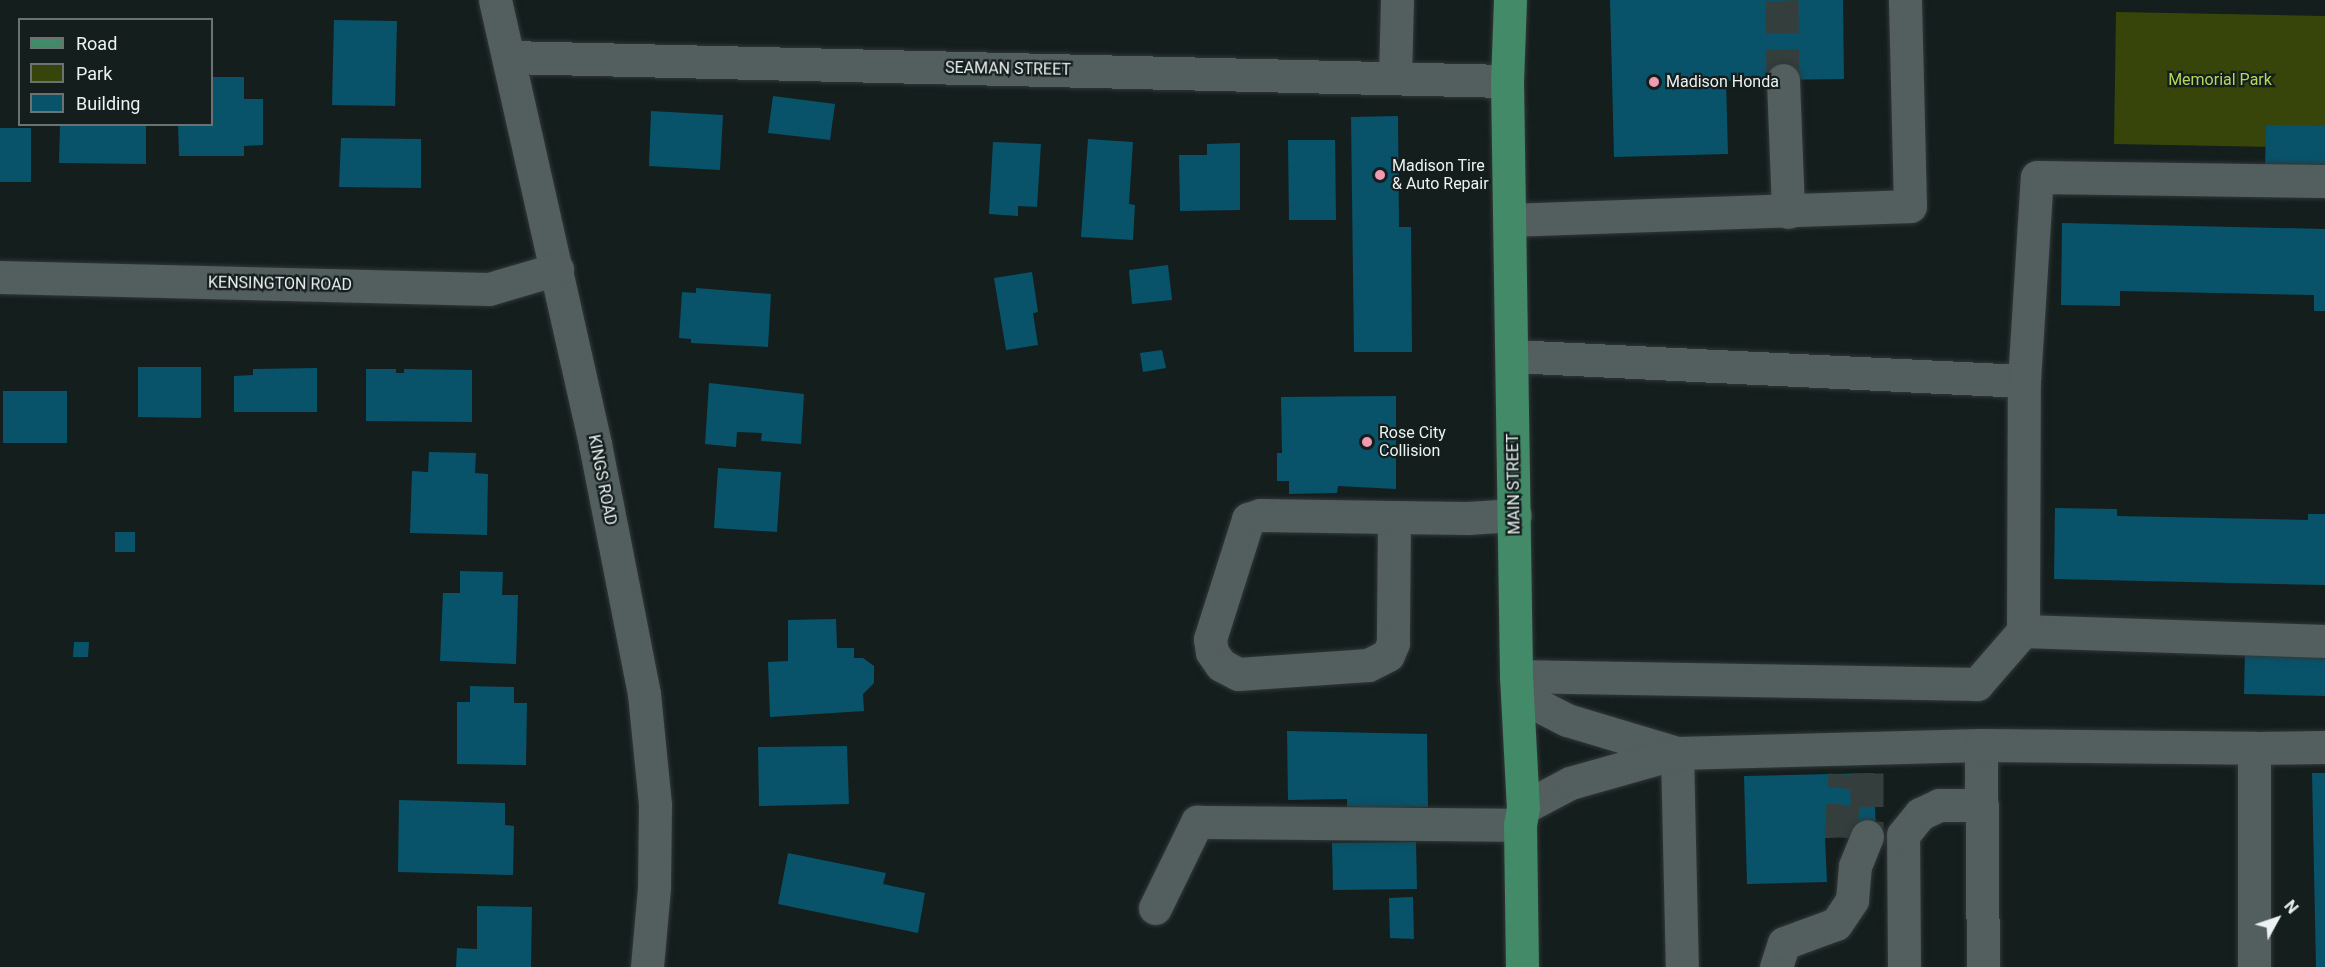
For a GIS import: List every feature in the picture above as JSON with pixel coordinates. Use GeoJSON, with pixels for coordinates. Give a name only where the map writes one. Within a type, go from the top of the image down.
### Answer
{"type":"FeatureCollection","features":[{"type":"Feature","properties":{"kind":"main road","name":"MAIN STREET"},"geometry":{"type":"LineString","coordinates":[[1510,0],[1507,81],[1522,967]]}},
{"type":"Feature","properties":{"kind":"street","name":"KINGS ROAD"},"geometry":{"type":"LineString","coordinates":[[495,0],[557,269],[644,694],[655,805],[654,888],[647,967]]}},
{"type":"Feature","properties":{"kind":"street"},"geometry":{"type":"LineString","coordinates":[[1395,77],[1396,0]]}},
{"type":"Feature","properties":{"kind":"street"},"geometry":{"type":"LineString","coordinates":[[1510,220],[1910,206],[1905,0]]}},
{"type":"Feature","properties":{"kind":"street","name":"SEAMAN STREET"},"geometry":{"type":"LineString","coordinates":[[509,57],[1507,81]]}},
{"type":"Feature","properties":{"kind":"street"},"geometry":{"type":"LineString","coordinates":[[1784,80],[1788,212]]}},
{"type":"Feature","properties":{"kind":"street"},"geometry":{"type":"LineString","coordinates":[[1517,686],[1977,684],[2023,631],[2025,381],[2037,177],[2325,181]]}},
{"type":"Feature","properties":{"kind":"street","name":"KENSINGTON ROAD"},"geometry":{"type":"LineString","coordinates":[[0,277],[489,289],[557,269]]}},
{"type":"Feature","properties":{"kind":"street"},"geometry":{"type":"LineString","coordinates":[[1512,356],[2025,381]]}},
{"type":"Feature","properties":{"kind":"street"},"geometry":{"type":"LineString","coordinates":[[1394,517],[1393,643],[1388,655],[1368,666],[1238,674],[1221,665],[1212,652],[1210,639],[1248,519],[1260,515],[1394,517],[1515,515]]}},
{"type":"Feature","properties":{"kind":"street"},"geometry":{"type":"LineString","coordinates":[[2023,631],[2325,641]]}},
{"type":"Feature","properties":{"kind":"street"},"geometry":{"type":"LineString","coordinates":[[1517,686],[1567,720],[1677,753],[1855,764],[1981,745],[2325,747]]}},
{"type":"Feature","properties":{"kind":"street"},"geometry":{"type":"LineString","coordinates":[[1981,745],[1983,967]]}},
{"type":"Feature","properties":{"kind":"street"},"geometry":{"type":"LineString","coordinates":[[2254,748],[2254,967]]}},
{"type":"Feature","properties":{"kind":"street"},"geometry":{"type":"LineString","coordinates":[[1155,908],[1197,822],[1521,816],[1570,783],[1677,753]]}},
{"type":"Feature","properties":{"kind":"street"},"geometry":{"type":"LineString","coordinates":[[1677,753],[1682,967]]}},
{"type":"Feature","properties":{"kind":"street"},"geometry":{"type":"LineString","coordinates":[[1904,967],[1903,835],[1920,814],[1939,805],[1982,805]]}},
{"type":"Feature","properties":{"kind":"street"},"geometry":{"type":"LineString","coordinates":[[1776,967],[1784,943],[1836,924],[1852,900],[1854,846]]}},
{"type":"Feature","properties":{"kind":"green space","name":"Memorial Park"},"geometry":{"type":"Polygon","coordinates":[[[2116,12],[2325,16],[2325,148],[2114,144],[2116,12]]]}},
{"type":"Feature","properties":{"kind":"building"},"geometry":{"type":"Polygon","coordinates":[[[1610,0],[1843,0],[1844,79],[1726,81],[1728,154],[1614,157],[1610,0]]]}},
{"type":"Feature","properties":{"kind":"building"},"geometry":{"type":"Polygon","coordinates":[[[334,20],[397,21],[395,106],[332,105],[334,20]]]}},
{"type":"Feature","properties":{"kind":"building"},"geometry":{"type":"Polygon","coordinates":[[[213,77],[244,77],[244,99],[263,99],[263,145],[244,146],[244,156],[179,156],[178,126],[213,126],[213,77]]]}},
{"type":"Feature","properties":{"kind":"building"},"geometry":{"type":"Polygon","coordinates":[[[773,96],[835,104],[830,140],[768,133],[773,96]]]}},
{"type":"Feature","properties":{"kind":"building"},"geometry":{"type":"Polygon","coordinates":[[[651,111],[723,115],[720,170],[649,166],[651,111]]]}},
{"type":"Feature","properties":{"kind":"building"},"geometry":{"type":"Polygon","coordinates":[[[1398,116],[1399,227],[1411,227],[1412,352],[1354,352],[1351,117],[1398,116]]]}},
{"type":"Feature","properties":{"kind":"building"},"geometry":{"type":"Polygon","coordinates":[[[2266,125],[2325,126],[2325,171],[2265,170],[2266,125]]]}},
{"type":"Feature","properties":{"kind":"building"},"geometry":{"type":"Polygon","coordinates":[[[60,126],[146,126],[146,164],[59,163],[60,126]]]}},
{"type":"Feature","properties":{"kind":"building"},"geometry":{"type":"Polygon","coordinates":[[[0,128],[31,128],[31,182],[0,182],[0,128]]]}},
{"type":"Feature","properties":{"kind":"building"},"geometry":{"type":"Polygon","coordinates":[[[341,138],[421,139],[421,188],[339,187],[341,138]]]}},
{"type":"Feature","properties":{"kind":"building"},"geometry":{"type":"Polygon","coordinates":[[[1088,139],[1133,142],[1129,204],[1135,205],[1133,240],[1081,237],[1088,139]]]}},
{"type":"Feature","properties":{"kind":"building"},"geometry":{"type":"Polygon","coordinates":[[[1288,140],[1335,140],[1336,220],[1289,220],[1288,140]]]}},
{"type":"Feature","properties":{"kind":"building"},"geometry":{"type":"Polygon","coordinates":[[[993,142],[1041,144],[1037,207],[1018,206],[1018,216],[989,214],[993,142]]]}},
{"type":"Feature","properties":{"kind":"building"},"geometry":{"type":"Polygon","coordinates":[[[1240,143],[1240,210],[1180,211],[1179,155],[1207,155],[1207,144],[1240,143]]]}},
{"type":"Feature","properties":{"kind":"building"},"geometry":{"type":"Polygon","coordinates":[[[2062,223],[2325,229],[2325,311],[2314,311],[2314,295],[2120,291],[2120,306],[2061,305],[2062,223]]]}},
{"type":"Feature","properties":{"kind":"building"},"geometry":{"type":"Polygon","coordinates":[[[1168,265],[1172,300],[1132,304],[1129,270],[1168,265]]]}},
{"type":"Feature","properties":{"kind":"building"},"geometry":{"type":"Polygon","coordinates":[[[1032,272],[1038,312],[1033,313],[1038,345],[1006,350],[994,278],[1032,272]]]}},
{"type":"Feature","properties":{"kind":"building"},"geometry":{"type":"Polygon","coordinates":[[[696,288],[771,294],[768,347],[691,343],[691,339],[679,338],[682,292],[696,293],[696,288]]]}},
{"type":"Feature","properties":{"kind":"building"},"geometry":{"type":"Polygon","coordinates":[[[1162,350],[1166,368],[1143,372],[1140,353],[1162,350]]]}},
{"type":"Feature","properties":{"kind":"building"},"geometry":{"type":"Polygon","coordinates":[[[138,367],[201,367],[201,418],[138,417],[138,367]]]}},
{"type":"Feature","properties":{"kind":"building"},"geometry":{"type":"Polygon","coordinates":[[[317,368],[317,412],[234,412],[234,376],[253,375],[253,369],[317,368]]]}},
{"type":"Feature","properties":{"kind":"building"},"geometry":{"type":"Polygon","coordinates":[[[366,369],[396,369],[396,373],[404,373],[404,369],[472,370],[472,422],[366,421],[366,369]]]}},
{"type":"Feature","properties":{"kind":"building"},"geometry":{"type":"Polygon","coordinates":[[[709,383],[804,394],[801,444],[761,441],[762,433],[737,432],[736,447],[705,444],[709,383]]]}},
{"type":"Feature","properties":{"kind":"building"},"geometry":{"type":"Polygon","coordinates":[[[3,391],[67,391],[67,443],[3,443],[3,391]]]}},
{"type":"Feature","properties":{"kind":"building"},"geometry":{"type":"Polygon","coordinates":[[[1396,396],[1396,489],[1338,486],[1337,493],[1289,494],[1289,481],[1277,481],[1277,453],[1282,453],[1281,397],[1396,396]]]}},
{"type":"Feature","properties":{"kind":"building"},"geometry":{"type":"Polygon","coordinates":[[[429,452],[476,453],[475,473],[488,474],[487,535],[410,533],[412,471],[428,472],[429,452]]]}},
{"type":"Feature","properties":{"kind":"building"},"geometry":{"type":"Polygon","coordinates":[[[718,468],[781,472],[777,532],[714,528],[718,468]]]}},
{"type":"Feature","properties":{"kind":"building"},"geometry":{"type":"Polygon","coordinates":[[[2055,508],[2117,509],[2117,516],[2308,520],[2308,514],[2325,514],[2325,585],[2054,579],[2055,508]]]}},
{"type":"Feature","properties":{"kind":"building"},"geometry":{"type":"Polygon","coordinates":[[[115,532],[135,532],[135,552],[115,552],[115,532]]]}},
{"type":"Feature","properties":{"kind":"building"},"geometry":{"type":"Polygon","coordinates":[[[460,571],[503,572],[502,595],[518,595],[516,664],[440,661],[443,593],[460,593],[460,571]]]}},
{"type":"Feature","properties":{"kind":"building"},"geometry":{"type":"Polygon","coordinates":[[[836,619],[837,648],[854,648],[854,658],[863,658],[874,666],[874,683],[863,694],[864,711],[770,717],[768,662],[788,661],[788,620],[836,619]]]}},
{"type":"Feature","properties":{"kind":"building"},"geometry":{"type":"Polygon","coordinates":[[[74,642],[89,642],[88,657],[73,657],[74,642]]]}},
{"type":"Feature","properties":{"kind":"building"},"geometry":{"type":"Polygon","coordinates":[[[2245,650],[2325,652],[2325,696],[2244,694],[2245,650]]]}},
{"type":"Feature","properties":{"kind":"building"},"geometry":{"type":"Polygon","coordinates":[[[470,686],[514,687],[514,703],[527,703],[526,765],[457,764],[457,702],[470,702],[470,686]]]}},
{"type":"Feature","properties":{"kind":"building"},"geometry":{"type":"Polygon","coordinates":[[[1287,731],[1427,734],[1428,807],[1347,808],[1347,799],[1288,800],[1287,731]]]}},
{"type":"Feature","properties":{"kind":"building"},"geometry":{"type":"Polygon","coordinates":[[[847,746],[849,804],[759,806],[758,747],[847,746]]]}},
{"type":"Feature","properties":{"kind":"building"},"geometry":{"type":"Polygon","coordinates":[[[1874,773],[1876,836],[1825,838],[1827,882],[1747,884],[1744,776],[1874,773]]]}},
{"type":"Feature","properties":{"kind":"building"},"geometry":{"type":"Polygon","coordinates":[[[2312,773],[2325,773],[2325,967],[2316,967],[2312,773]]]}},
{"type":"Feature","properties":{"kind":"building"},"geometry":{"type":"Polygon","coordinates":[[[399,800],[505,803],[505,825],[514,826],[513,875],[398,872],[399,800]]]}},
{"type":"Feature","properties":{"kind":"building"},"geometry":{"type":"Polygon","coordinates":[[[1416,842],[1417,889],[1333,890],[1332,843],[1416,842]]]}},
{"type":"Feature","properties":{"kind":"building"},"geometry":{"type":"Polygon","coordinates":[[[788,853],[886,873],[883,884],[925,893],[918,933],[778,904],[788,853]]]}},
{"type":"Feature","properties":{"kind":"building"},"geometry":{"type":"Polygon","coordinates":[[[1413,897],[1414,939],[1390,938],[1389,898],[1413,897]]]}},
{"type":"Feature","properties":{"kind":"building"},"geometry":{"type":"Polygon","coordinates":[[[477,906],[532,907],[531,967],[456,967],[457,948],[477,949],[477,906]]]}},
{"type":"Feature","properties":{"kind":"tunnel"},"geometry":{"type":"LineString","coordinates":[[1782,0],[1783,80]]}},
{"type":"Feature","properties":{"kind":"tunnel"},"geometry":{"type":"LineString","coordinates":[[1867,773],[1867,836]]}},
{"type":"Feature","properties":{"kind":"tunnel"},"geometry":{"type":"LineString","coordinates":[[1841,837],[1845,774]]}},
{"type":"Feature","properties":{"kind":"place","name":"Madison Honda"},"geometry":{"type":"Point","coordinates":[1654,82]}},
{"type":"Feature","properties":{"kind":"place","name":"Madison Tire & Auto Repair"},"geometry":{"type":"Point","coordinates":[1380,175]}},
{"type":"Feature","properties":{"kind":"place","name":"Rose City Collision"},"geometry":{"type":"Point","coordinates":[1367,442]}}]}
